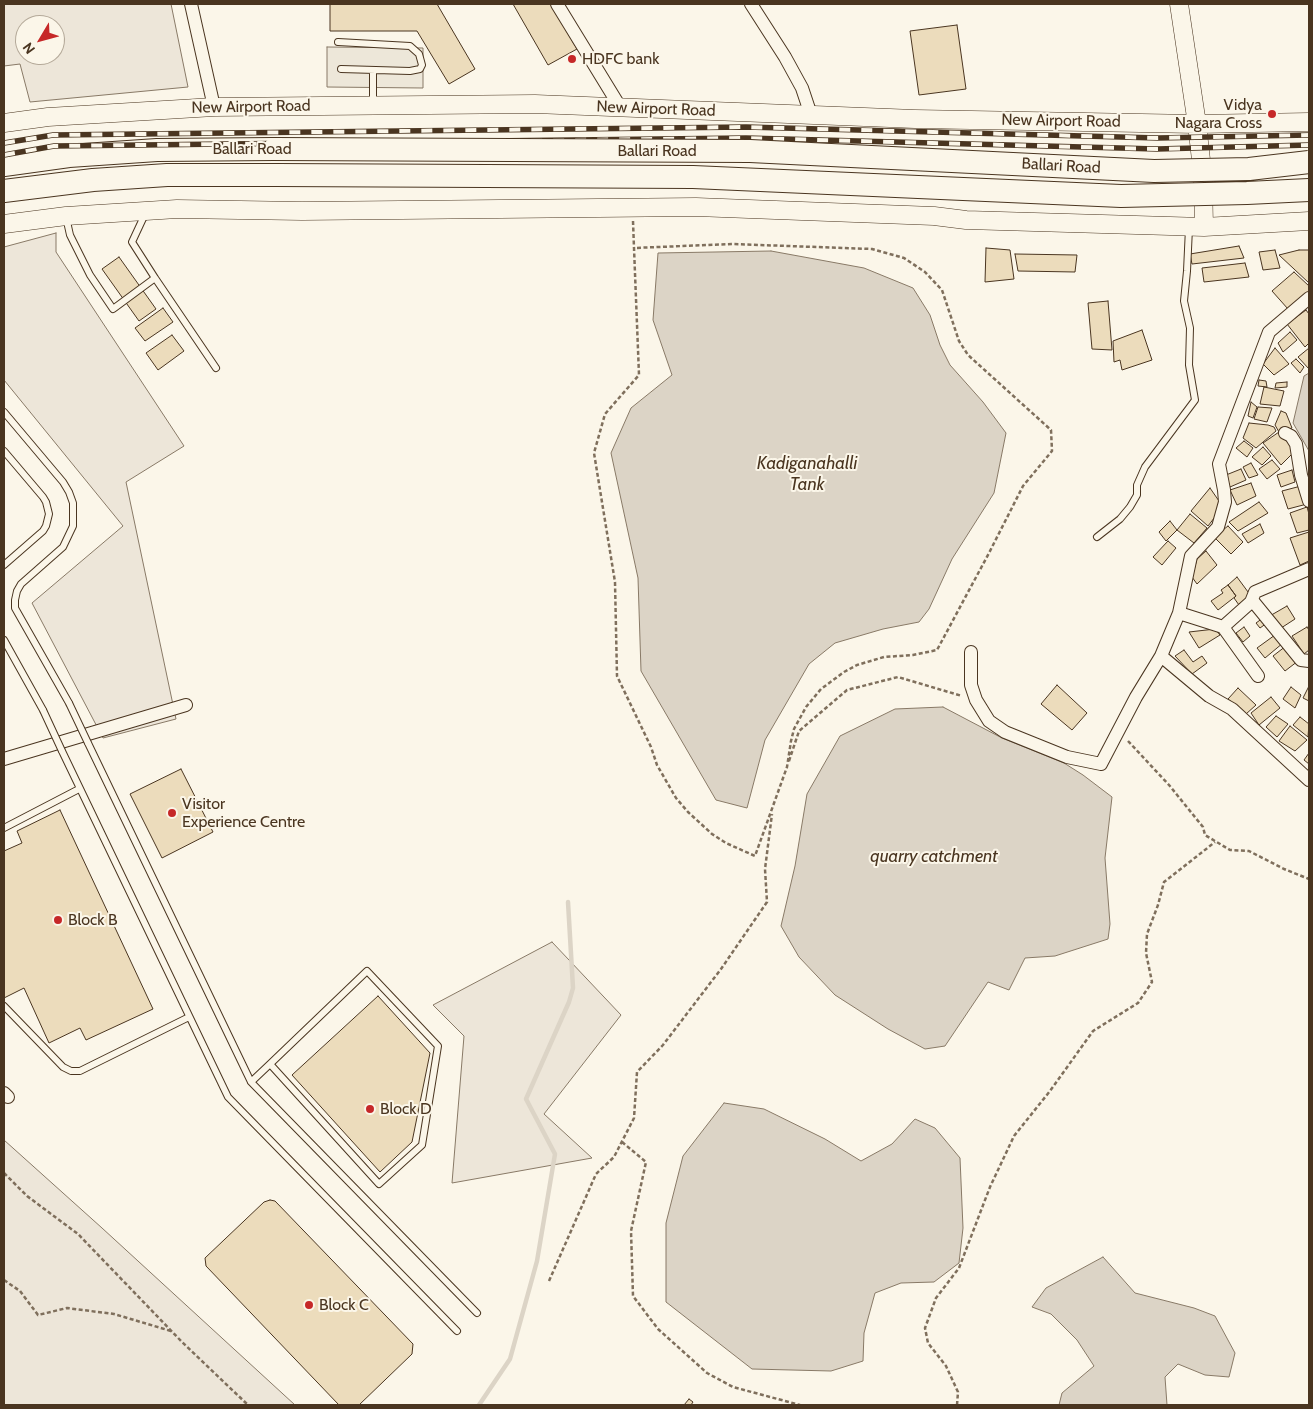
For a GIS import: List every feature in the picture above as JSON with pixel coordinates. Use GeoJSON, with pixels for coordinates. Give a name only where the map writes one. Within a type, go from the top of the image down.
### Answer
{"type":"FeatureCollection","features":[{"type":"Feature","properties":{"kind":"highway","name":"Ballari Road"},"geometry":{"type":"LineString","coordinates":[[4,164],[69,156],[157,150],[274,149],[750,151],[1154,171],[1249,169],[1309,162]]}},
{"type":"Feature","properties":{"kind":"highway","name":"Ballari Road"},"geometry":{"type":"LineString","coordinates":[[4,191],[93,180],[167,175],[693,177],[1121,196],[1309,190]]}},
{"type":"Feature","properties":{"kind":"street"},"geometry":{"type":"LineString","coordinates":[[191,4],[214,107]]}},
{"type":"Feature","properties":{"kind":"street"},"geometry":{"type":"LineString","coordinates":[[557,4],[620,107]]}},
{"type":"Feature","properties":{"kind":"street"},"geometry":{"type":"LineString","coordinates":[[751,4],[798,81],[811,115]]}},
{"type":"Feature","properties":{"kind":"street"},"geometry":{"type":"LineString","coordinates":[[1179,4],[1203,178],[1196,227]]}},
{"type":"Feature","properties":{"kind":"street","name":"New Airport Road"},"geometry":{"type":"LineString","coordinates":[[4,123],[48,117],[214,107],[535,104],[925,119],[1197,124],[1309,122]]}},
{"type":"Feature","properties":{"kind":"street"},"geometry":{"type":"LineString","coordinates":[[4,224],[66,216],[177,209],[302,211],[696,207],[934,216],[975,220],[1196,227],[1309,221]]}},
{"type":"Feature","properties":{"kind":"street"},"geometry":{"type":"LineString","coordinates":[[971,652],[971,685],[976,700],[989,721],[1005,732],[1067,757],[1101,764],[1136,697],[1161,656],[1179,613],[1191,556],[1218,527],[1225,502],[1219,464],[1269,332],[1309,298]]}},
{"type":"Feature","properties":{"kind":"street"},"geometry":{"type":"LineString","coordinates":[[1285,433],[1296,444],[1301,475],[1309,501]]}},
{"type":"Feature","properties":{"kind":"street"},"geometry":{"type":"LineString","coordinates":[[1223,627],[1252,600],[1255,592],[1309,569]]}},
{"type":"Feature","properties":{"kind":"street"},"geometry":{"type":"LineString","coordinates":[[1252,600],[1301,660],[1309,661]]}},
{"type":"Feature","properties":{"kind":"street"},"geometry":{"type":"LineString","coordinates":[[1179,613],[1223,627],[1258,676]]}},
{"type":"Feature","properties":{"kind":"street"},"geometry":{"type":"LineString","coordinates":[[1161,656],[1209,696],[1232,709],[1309,780]]}},
{"type":"Feature","properties":{"kind":"street"},"geometry":{"type":"LineString","coordinates":[[4,759],[186,705]]}},
{"type":"Feature","properties":{"kind":"lane"},"geometry":{"type":"LineString","coordinates":[[338,42],[410,46],[419,54],[422,65],[416,71],[341,69]]}},
{"type":"Feature","properties":{"kind":"lane"},"geometry":{"type":"LineString","coordinates":[[373,105],[374,70]]}},
{"type":"Feature","properties":{"kind":"lane"},"geometry":{"type":"LineString","coordinates":[[147,211],[132,242],[216,368]]}},
{"type":"Feature","properties":{"kind":"lane"},"geometry":{"type":"LineString","coordinates":[[66,216],[70,235],[90,276],[113,309],[155,278]]}},
{"type":"Feature","properties":{"kind":"lane"},"geometry":{"type":"LineString","coordinates":[[1097,538],[1120,520],[1130,507],[1137,495],[1137,485],[1145,467],[1195,400],[1189,365],[1190,328],[1184,301],[1187,271],[1196,227]]}},
{"type":"Feature","properties":{"kind":"lane"},"geometry":{"type":"LineString","coordinates":[[4,412],[64,482],[73,503],[73,526],[63,547],[21,584],[14,600],[15,608],[69,703],[251,1082],[478,1313]]}},
{"type":"Feature","properties":{"kind":"lane"},"geometry":{"type":"LineString","coordinates":[[4,451],[43,497],[49,514],[46,526],[39,536],[4,564]]}},
{"type":"Feature","properties":{"kind":"lane"},"geometry":{"type":"LineString","coordinates":[[4,640],[43,710],[79,789],[228,1097],[457,1331]]}},
{"type":"Feature","properties":{"kind":"lane"},"geometry":{"type":"LineString","coordinates":[[4,828],[79,789]]}},
{"type":"Feature","properties":{"kind":"lane"},"geometry":{"type":"LineString","coordinates":[[251,1082],[367,971],[438,1046],[422,1145],[379,1184],[270,1064]]}},
{"type":"Feature","properties":{"kind":"lane"},"geometry":{"type":"LineString","coordinates":[[4,1006],[63,1067],[71,1071],[80,1070],[189,1017]]}},
{"type":"Feature","properties":{"kind":"path"},"geometry":{"type":"LineString","coordinates":[[633,208],[639,375],[605,414],[594,453],[615,582],[617,676],[651,747],[657,765],[676,798],[700,824],[726,843],[755,856],[799,731],[847,690],[898,677],[976,700]]}},
{"type":"Feature","properties":{"kind":"path"},"geometry":{"type":"LineString","coordinates":[[549,1281],[596,1174],[614,1156],[634,1118],[637,1072],[663,1045],[722,969],[767,902],[765,869],[772,808],[787,766],[791,741],[800,718],[813,698],[832,680],[844,672],[871,660],[937,650],[1022,486],[1052,450],[1051,430],[968,355],[959,341],[942,290],[924,272],[904,258],[872,249],[732,244],[634,248]]}},
{"type":"Feature","properties":{"kind":"path"},"geometry":{"type":"LineString","coordinates":[[1118,731],[1169,786],[1203,827],[1205,835],[1230,850],[1249,851],[1284,869],[1309,879]]}},
{"type":"Feature","properties":{"kind":"path"},"geometry":{"type":"LineString","coordinates":[[957,1405],[958,1392],[946,1366],[928,1343],[925,1328],[936,1298],[959,1268],[990,1187],[1014,1136],[1050,1091],[1093,1031],[1138,1003],[1152,982],[1146,953],[1147,934],[1164,882],[1215,842]]}},
{"type":"Feature","properties":{"kind":"path"},"geometry":{"type":"LineString","coordinates":[[622,1142],[646,1162],[631,1232],[633,1296],[658,1329],[707,1373],[733,1387],[800,1405]]}},
{"type":"Feature","properties":{"kind":"path"},"geometry":{"type":"LineString","coordinates":[[4,1173],[27,1196],[78,1234],[172,1332],[248,1405]]}},
{"type":"Feature","properties":{"kind":"path"},"geometry":{"type":"LineString","coordinates":[[4,1280],[20,1291],[38,1315],[67,1308],[114,1314],[172,1332]]}},
{"type":"Feature","properties":{"kind":"shaded area"},"geometry":{"type":"Polygon","coordinates":[[[4,4],[171,4],[188,87],[30,102],[20,65],[65,65],[65,15],[15,15],[15,65],[4,66],[4,4]]]}},
{"type":"Feature","properties":{"kind":"shaded area"},"geometry":{"type":"Polygon","coordinates":[[[327,47],[423,48],[423,88],[327,87],[327,47]]]}},
{"type":"Feature","properties":{"kind":"shaded area"},"geometry":{"type":"Polygon","coordinates":[[[56,233],[56,252],[184,446],[126,482],[176,719],[103,738],[32,603],[123,526],[4,380],[4,247],[56,233]]]}},
{"type":"Feature","properties":{"kind":"shaded area"},"geometry":{"type":"Polygon","coordinates":[[[552,942],[621,1015],[544,1114],[592,1158],[452,1183],[464,1036],[433,1005],[552,942]]]}},
{"type":"Feature","properties":{"kind":"shaded area"},"geometry":{"type":"Polygon","coordinates":[[[4,1140],[102,1228],[295,1405],[4,1405],[4,1140]]]}},
{"type":"Feature","properties":{"kind":"water","name":"Kadiganahalli Tank"},"geometry":{"type":"Polygon","coordinates":[[[771,251],[864,268],[913,288],[930,315],[940,345],[950,365],[983,402],[1006,433],[994,493],[952,559],[929,609],[919,622],[883,629],[835,643],[809,664],[765,740],[747,808],[716,800],[641,671],[638,578],[611,453],[631,408],[672,375],[653,320],[658,253],[771,251]]]}},
{"type":"Feature","properties":{"kind":"water"},"geometry":{"type":"Polygon","coordinates":[[[1309,373],[1309,451],[1293,423],[1304,376],[1309,373]]]}},
{"type":"Feature","properties":{"kind":"water","name":"quarry catchment"},"geometry":{"type":"Polygon","coordinates":[[[943,707],[1002,738],[1064,763],[1112,797],[1105,858],[1110,924],[1108,939],[1055,956],[1025,958],[1009,990],[988,982],[945,1046],[925,1049],[888,1029],[835,995],[799,957],[781,926],[795,866],[807,794],[840,736],[895,709],[943,707]]]}},
{"type":"Feature","properties":{"kind":"water"},"geometry":{"type":"Polygon","coordinates":[[[724,1103],[764,1109],[825,1139],[861,1161],[892,1144],[915,1119],[935,1128],[960,1158],[963,1228],[959,1263],[934,1282],[901,1283],[875,1293],[864,1333],[863,1361],[831,1371],[752,1369],[666,1302],[666,1223],[683,1156],[724,1103]]]}},
{"type":"Feature","properties":{"kind":"water"},"geometry":{"type":"Polygon","coordinates":[[[1103,1257],[1135,1293],[1194,1308],[1215,1316],[1235,1353],[1229,1377],[1205,1375],[1178,1364],[1165,1377],[1167,1405],[1059,1405],[1062,1393],[1094,1366],[1077,1340],[1051,1314],[1032,1307],[1046,1288],[1103,1257]]]}},
{"type":"Feature","properties":{"kind":"building"},"geometry":{"type":"Polygon","coordinates":[[[330,4],[437,4],[475,69],[449,84],[417,31],[330,31],[330,4]]]}},
{"type":"Feature","properties":{"kind":"building"},"geometry":{"type":"Polygon","coordinates":[[[513,4],[551,4],[577,49],[548,65],[513,4]]]}},
{"type":"Feature","properties":{"kind":"building"},"geometry":{"type":"Polygon","coordinates":[[[957,25],[966,89],[919,95],[910,31],[957,25]]]}},
{"type":"Feature","properties":{"kind":"building"},"geometry":{"type":"Polygon","coordinates":[[[1239,246],[1244,258],[1192,264],[1190,254],[1239,246]]]}},
{"type":"Feature","properties":{"kind":"building"},"geometry":{"type":"Polygon","coordinates":[[[986,248],[1010,250],[1014,279],[985,282],[986,248]]]}},
{"type":"Feature","properties":{"kind":"building"},"geometry":{"type":"Polygon","coordinates":[[[1275,250],[1280,268],[1263,270],[1259,252],[1275,250]]]}},
{"type":"Feature","properties":{"kind":"building"},"geometry":{"type":"Polygon","coordinates":[[[1299,250],[1309,250],[1309,283],[1279,255],[1299,250]]]}},
{"type":"Feature","properties":{"kind":"building"},"geometry":{"type":"Polygon","coordinates":[[[1015,254],[1077,255],[1075,272],[1018,271],[1015,254]]]}},
{"type":"Feature","properties":{"kind":"building"},"geometry":{"type":"Polygon","coordinates":[[[119,257],[156,309],[139,321],[102,269],[119,257]]]}},
{"type":"Feature","properties":{"kind":"building"},"geometry":{"type":"Polygon","coordinates":[[[1245,263],[1249,277],[1204,282],[1202,268],[1245,263]]]}},
{"type":"Feature","properties":{"kind":"building"},"geometry":{"type":"Polygon","coordinates":[[[1294,272],[1309,286],[1309,291],[1288,309],[1272,291],[1294,272]]]}},
{"type":"Feature","properties":{"kind":"building"},"geometry":{"type":"Polygon","coordinates":[[[1108,301],[1112,350],[1092,349],[1088,303],[1108,301]]]}},
{"type":"Feature","properties":{"kind":"building"},"geometry":{"type":"Polygon","coordinates":[[[163,308],[173,322],[145,341],[135,328],[163,308]]]}},
{"type":"Feature","properties":{"kind":"building"},"geometry":{"type":"Polygon","coordinates":[[[1306,310],[1309,314],[1309,343],[1305,347],[1287,324],[1306,310]]]}},
{"type":"Feature","properties":{"kind":"building"},"geometry":{"type":"Polygon","coordinates":[[[1142,330],[1152,360],[1122,370],[1120,360],[1114,362],[1113,341],[1142,330]]]}},
{"type":"Feature","properties":{"kind":"building"},"geometry":{"type":"Polygon","coordinates":[[[1290,332],[1297,340],[1283,352],[1278,343],[1290,332]]]}},
{"type":"Feature","properties":{"kind":"building"},"geometry":{"type":"Polygon","coordinates":[[[172,335],[184,351],[158,370],[146,353],[172,335]]]}},
{"type":"Feature","properties":{"kind":"building"},"geometry":{"type":"Polygon","coordinates":[[[1275,348],[1289,364],[1274,375],[1263,364],[1275,348]]]}},
{"type":"Feature","properties":{"kind":"building"},"geometry":{"type":"Polygon","coordinates":[[[1309,348],[1309,369],[1298,357],[1309,348]]]}},
{"type":"Feature","properties":{"kind":"building"},"geometry":{"type":"Polygon","coordinates":[[[1296,359],[1304,367],[1300,373],[1291,363],[1296,359]]]}},
{"type":"Feature","properties":{"kind":"building"},"geometry":{"type":"Polygon","coordinates":[[[1259,380],[1266,381],[1267,387],[1258,386],[1259,380]]]}},
{"type":"Feature","properties":{"kind":"building"},"geometry":{"type":"Polygon","coordinates":[[[1287,382],[1287,387],[1275,388],[1276,383],[1287,382]]]}},
{"type":"Feature","properties":{"kind":"building"},"geometry":{"type":"Polygon","coordinates":[[[1264,387],[1284,391],[1280,406],[1260,404],[1264,387]]]}},
{"type":"Feature","properties":{"kind":"building"},"geometry":{"type":"Polygon","coordinates":[[[1251,402],[1257,407],[1253,418],[1248,416],[1251,402]]]}},
{"type":"Feature","properties":{"kind":"building"},"geometry":{"type":"Polygon","coordinates":[[[1258,407],[1272,408],[1267,422],[1254,419],[1258,407]]]}},
{"type":"Feature","properties":{"kind":"building"},"geometry":{"type":"Polygon","coordinates":[[[1281,411],[1286,413],[1292,428],[1279,432],[1275,425],[1281,411]]]}},
{"type":"Feature","properties":{"kind":"building"},"geometry":{"type":"Polygon","coordinates":[[[1249,423],[1268,425],[1274,427],[1276,431],[1256,448],[1243,438],[1249,423]]]}},
{"type":"Feature","properties":{"kind":"building"},"geometry":{"type":"Polygon","coordinates":[[[1279,432],[1295,451],[1281,465],[1263,443],[1279,432]]]}},
{"type":"Feature","properties":{"kind":"building"},"geometry":{"type":"Polygon","coordinates":[[[1244,441],[1253,448],[1247,457],[1236,448],[1244,441]]]}},
{"type":"Feature","properties":{"kind":"building"},"geometry":{"type":"Polygon","coordinates":[[[1263,447],[1271,456],[1262,465],[1252,457],[1263,447]]]}},
{"type":"Feature","properties":{"kind":"building"},"geometry":{"type":"Polygon","coordinates":[[[1272,460],[1280,469],[1267,479],[1259,469],[1272,460]]]}},
{"type":"Feature","properties":{"kind":"building"},"geometry":{"type":"Polygon","coordinates":[[[1251,463],[1258,475],[1249,478],[1243,467],[1251,463]]]}},
{"type":"Feature","properties":{"kind":"building"},"geometry":{"type":"Polygon","coordinates":[[[1241,469],[1246,480],[1230,487],[1226,475],[1241,469]]]}},
{"type":"Feature","properties":{"kind":"building"},"geometry":{"type":"Polygon","coordinates":[[[1292,470],[1295,482],[1281,487],[1277,475],[1292,470]]]}},
{"type":"Feature","properties":{"kind":"building"},"geometry":{"type":"Polygon","coordinates":[[[1251,483],[1256,496],[1237,505],[1230,490],[1251,483]]]}},
{"type":"Feature","properties":{"kind":"building"},"geometry":{"type":"Polygon","coordinates":[[[1301,486],[1307,504],[1288,509],[1282,491],[1301,486]]]}},
{"type":"Feature","properties":{"kind":"building"},"geometry":{"type":"Polygon","coordinates":[[[1210,488],[1219,501],[1218,513],[1208,526],[1191,511],[1210,488]]]}},
{"type":"Feature","properties":{"kind":"building"},"geometry":{"type":"Polygon","coordinates":[[[1259,502],[1268,513],[1238,531],[1229,522],[1259,502]]]}},
{"type":"Feature","properties":{"kind":"building"},"geometry":{"type":"Polygon","coordinates":[[[1307,507],[1309,530],[1297,533],[1290,513],[1307,507]]]}},
{"type":"Feature","properties":{"kind":"building"},"geometry":{"type":"Polygon","coordinates":[[[1190,514],[1207,528],[1194,543],[1177,530],[1190,514]]]}},
{"type":"Feature","properties":{"kind":"building"},"geometry":{"type":"Polygon","coordinates":[[[1170,521],[1177,530],[1166,541],[1159,532],[1170,521]]]}},
{"type":"Feature","properties":{"kind":"building"},"geometry":{"type":"Polygon","coordinates":[[[1260,524],[1264,533],[1248,543],[1242,534],[1260,524]]]}},
{"type":"Feature","properties":{"kind":"building"},"geometry":{"type":"Polygon","coordinates":[[[1228,526],[1243,542],[1231,554],[1214,537],[1228,526]]]}},
{"type":"Feature","properties":{"kind":"building"},"geometry":{"type":"Polygon","coordinates":[[[1309,532],[1309,561],[1300,565],[1290,538],[1309,532]]]}},
{"type":"Feature","properties":{"kind":"building"},"geometry":{"type":"Polygon","coordinates":[[[1168,541],[1176,548],[1162,565],[1153,557],[1168,541]]]}},
{"type":"Feature","properties":{"kind":"building"},"geometry":{"type":"Polygon","coordinates":[[[1206,551],[1217,565],[1197,584],[1192,577],[1197,559],[1206,551]]]}},
{"type":"Feature","properties":{"kind":"building"},"geometry":{"type":"Polygon","coordinates":[[[1237,577],[1251,596],[1239,605],[1234,598],[1236,596],[1228,585],[1237,577]]]}},
{"type":"Feature","properties":{"kind":"building"},"geometry":{"type":"Polygon","coordinates":[[[1228,585],[1236,596],[1218,610],[1211,601],[1223,593],[1221,590],[1228,585]]]}},
{"type":"Feature","properties":{"kind":"building"},"geometry":{"type":"Polygon","coordinates":[[[1287,606],[1295,619],[1278,630],[1268,617],[1287,606]]]}},
{"type":"Feature","properties":{"kind":"building"},"geometry":{"type":"Polygon","coordinates":[[[1263,618],[1267,623],[1260,628],[1256,623],[1263,618]]]}},
{"type":"Feature","properties":{"kind":"building"},"geometry":{"type":"Polygon","coordinates":[[[1244,627],[1250,636],[1243,642],[1236,633],[1244,627]]]}},
{"type":"Feature","properties":{"kind":"building"},"geometry":{"type":"Polygon","coordinates":[[[1307,627],[1309,630],[1309,650],[1304,654],[1292,636],[1307,627]]]}},
{"type":"Feature","properties":{"kind":"building"},"geometry":{"type":"Polygon","coordinates":[[[1215,629],[1220,635],[1199,648],[1189,632],[1215,629]]]}},
{"type":"Feature","properties":{"kind":"building"},"geometry":{"type":"Polygon","coordinates":[[[1275,635],[1283,643],[1265,658],[1257,648],[1275,635]]]}},
{"type":"Feature","properties":{"kind":"building"},"geometry":{"type":"Polygon","coordinates":[[[1286,646],[1298,661],[1285,671],[1273,656],[1286,646]]]}},
{"type":"Feature","properties":{"kind":"building"},"geometry":{"type":"Polygon","coordinates":[[[1184,650],[1193,662],[1202,656],[1207,663],[1192,674],[1175,656],[1184,650]]]}},
{"type":"Feature","properties":{"kind":"building"},"geometry":{"type":"Polygon","coordinates":[[[1057,685],[1087,713],[1072,730],[1041,704],[1057,685]]]}},
{"type":"Feature","properties":{"kind":"building"},"geometry":{"type":"Polygon","coordinates":[[[1309,686],[1309,701],[1303,698],[1309,686]]]}},
{"type":"Feature","properties":{"kind":"building"},"geometry":{"type":"Polygon","coordinates":[[[1291,687],[1301,695],[1295,708],[1283,699],[1291,687]]]}},
{"type":"Feature","properties":{"kind":"building"},"geometry":{"type":"Polygon","coordinates":[[[1238,688],[1256,705],[1246,714],[1228,699],[1238,688]]]}},
{"type":"Feature","properties":{"kind":"building"},"geometry":{"type":"Polygon","coordinates":[[[1271,697],[1280,708],[1259,725],[1251,713],[1271,697]]]}},
{"type":"Feature","properties":{"kind":"building"},"geometry":{"type":"Polygon","coordinates":[[[1276,716],[1288,724],[1277,737],[1266,727],[1276,716]]]}},
{"type":"Feature","properties":{"kind":"building"},"geometry":{"type":"Polygon","coordinates":[[[1300,717],[1309,724],[1308,737],[1293,725],[1300,717]]]}},
{"type":"Feature","properties":{"kind":"building"},"geometry":{"type":"Polygon","coordinates":[[[1290,726],[1307,740],[1295,751],[1279,741],[1290,726]]]}},
{"type":"Feature","properties":{"kind":"building"},"geometry":{"type":"Polygon","coordinates":[[[1309,753],[1309,764],[1304,760],[1309,753]]]}},
{"type":"Feature","properties":{"kind":"building","name":"Visitor Experience Centre"},"geometry":{"type":"Polygon","coordinates":[[[181,769],[213,832],[162,858],[130,794],[181,769]]]}},
{"type":"Feature","properties":{"kind":"building","name":"Block B"},"geometry":{"type":"Polygon","coordinates":[[[60,810],[153,1009],[86,1040],[80,1028],[49,1043],[24,988],[4,998],[4,851],[22,843],[17,831],[60,810]]]}},
{"type":"Feature","properties":{"kind":"building","name":"Block D"},"geometry":{"type":"Polygon","coordinates":[[[378,996],[430,1053],[412,1142],[380,1172],[292,1075],[378,996]]]}},
{"type":"Feature","properties":{"kind":"building","name":"Block C"},"geometry":{"type":"Polygon","coordinates":[[[275,1201],[413,1344],[412,1354],[359,1405],[339,1405],[206,1266],[205,1258],[264,1202],[275,1201]]]}},
{"type":"Feature","properties":{"kind":"building"},"geometry":{"type":"Polygon","coordinates":[[[689,1399],[693,1402],[691,1405],[684,1405],[689,1399]]]}},
{"type":"Feature","properties":{"kind":"waterway"},"geometry":{"type":"LineString","coordinates":[[479,1405],[510,1359],[537,1261],[555,1154],[526,1099],[569,1002],[573,988],[568,902]]}},
{"type":"Feature","properties":{"kind":"railway"},"geometry":{"type":"LineString","coordinates":[[4,143],[53,135],[746,127],[1158,138],[1309,135]]}},
{"type":"Feature","properties":{"kind":"railway"},"geometry":{"type":"LineString","coordinates":[[4,155],[54,146],[746,138],[1157,149],[1309,145]]}},
{"type":"Feature","properties":{"kind":"place","name":"HDFC bank"},"geometry":{"type":"Point","coordinates":[572,59]}},
{"type":"Feature","properties":{"kind":"place","name":"Vidya Nagara Cross"},"geometry":{"type":"Point","coordinates":[1272,114]}},
{"type":"Feature","properties":{"kind":"place","name":"Visitor Experience Centre"},"geometry":{"type":"Point","coordinates":[172,813]}},
{"type":"Feature","properties":{"kind":"place","name":"Block B"},"geometry":{"type":"Point","coordinates":[58,920]}},
{"type":"Feature","properties":{"kind":"place","name":"Block D"},"geometry":{"type":"Point","coordinates":[370,1109]}},
{"type":"Feature","properties":{"kind":"place","name":"Block C"},"geometry":{"type":"Point","coordinates":[309,1305]}}]}
